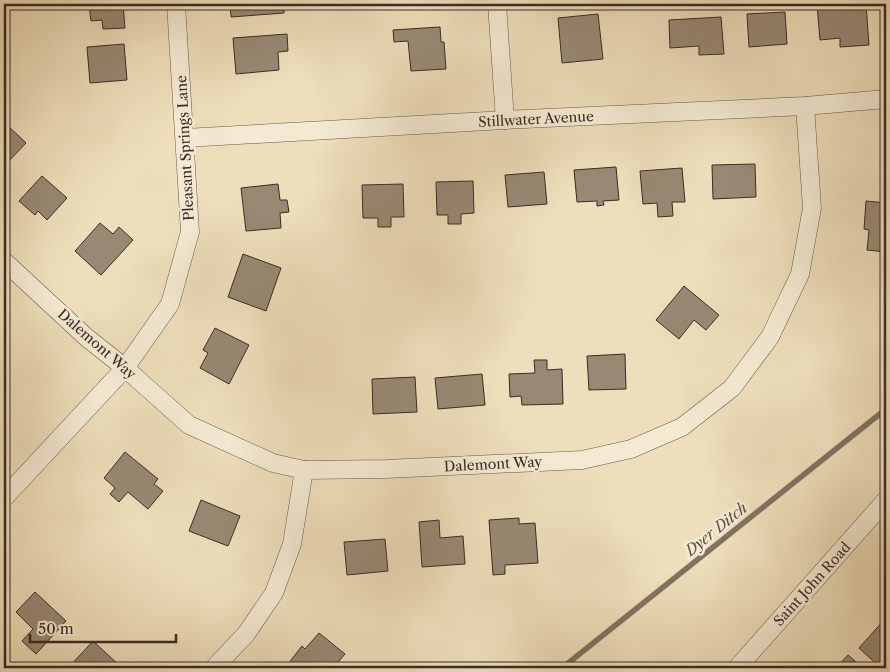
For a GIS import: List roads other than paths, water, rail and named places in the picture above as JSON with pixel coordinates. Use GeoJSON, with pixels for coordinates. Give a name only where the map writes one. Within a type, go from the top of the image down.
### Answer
{"type":"FeatureCollection","features":[{"type":"Feature","properties":{"kind":"street","name":"Pleasant Springs Lane"},"geometry":{"type":"LineString","coordinates":[[4,498],[125,368],[170,304],[190,232],[176,4]]}},
{"type":"Feature","properties":{"kind":"street"},"geometry":{"type":"LineString","coordinates":[[497,4],[505,120]]}},
{"type":"Feature","properties":{"kind":"street","name":"Stillwater Avenue"},"geometry":{"type":"LineString","coordinates":[[185,138],[805,106],[886,100]]}},
{"type":"Feature","properties":{"kind":"street","name":"Dalemont Way"},"geometry":{"type":"LineString","coordinates":[[4,261],[86,337],[125,368],[189,425],[273,464],[304,470],[386,469],[582,460],[631,449],[682,426],[732,388],[770,337],[800,274],[812,208],[805,106]]}},
{"type":"Feature","properties":{"kind":"street"},"geometry":{"type":"LineString","coordinates":[[214,668],[246,634],[274,593],[292,544],[304,470]]}},
{"type":"Feature","properties":{"kind":"street","name":"Saint John Road"},"geometry":{"type":"LineString","coordinates":[[737,668],[886,500]]}},
{"type":"Feature","properties":{"kind":"waterway","name":"Dyer Ditch"},"geometry":{"type":"LineString","coordinates":[[562,668],[886,409]]}}]}
